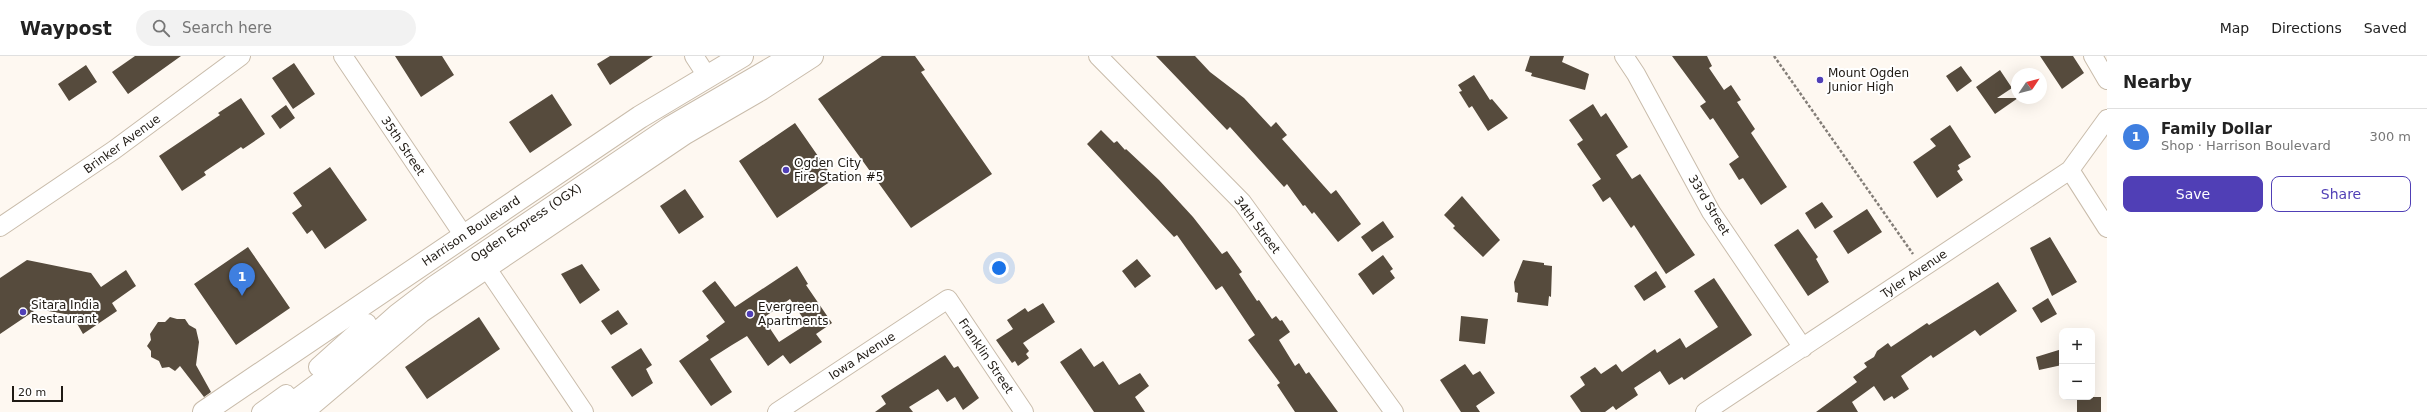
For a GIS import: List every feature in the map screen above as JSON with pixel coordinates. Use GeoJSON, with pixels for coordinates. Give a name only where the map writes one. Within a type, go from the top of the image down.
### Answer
{"type":"FeatureCollection","features":[{"type":"Feature","properties":{"kind":"main road","name":"Harrison Boulevard"},"geometry":{"type":"LineString","coordinates":[[204,412],[640,117],[742,56]]}},
{"type":"Feature","properties":{"kind":"main road"},"geometry":{"type":"LineString","coordinates":[[302,412],[396,330],[486,267],[685,133],[761,89],[812,56]]}},
{"type":"Feature","properties":{"kind":"street","name":"Brinker Avenue"},"geometry":{"type":"LineString","coordinates":[[0,227],[114,150],[241,56]]}},
{"type":"Feature","properties":{"kind":"street","name":"35th Street"},"geometry":{"type":"LineString","coordinates":[[343,56],[464,236]]}},
{"type":"Feature","properties":{"kind":"street"},"geometry":{"type":"LineString","coordinates":[[694,56],[707,76]]}},
{"type":"Feature","properties":{"kind":"street","name":"Ogden Express (OGX)"},"geometry":{"type":"LineString","coordinates":[[261,412],[302,381],[374,317],[413,288],[656,120],[767,56]]}},
{"type":"Feature","properties":{"kind":"street","name":"Ogden Express (OGX)"},"geometry":{"type":"LineString","coordinates":[[278,412],[325,377],[396,314],[434,285],[669,126],[789,56]]}},
{"type":"Feature","properties":{"kind":"street","name":"34th Street"},"geometry":{"type":"LineString","coordinates":[[1098,56],[1242,202],[1394,412]]}},
{"type":"Feature","properties":{"kind":"street","name":"33rd Street"},"geometry":{"type":"LineString","coordinates":[[1624,56],[1636,74],[1711,212],[1803,348]]}},
{"type":"Feature","properties":{"kind":"street"},"geometry":{"type":"LineString","coordinates":[[2093,56],[2107,80]]}},
{"type":"Feature","properties":{"kind":"street","name":"Tyler Avenue"},"geometry":{"type":"LineString","coordinates":[[1706,412],[2070,170],[2107,119]]}},
{"type":"Feature","properties":{"kind":"street"},"geometry":{"type":"LineString","coordinates":[[2070,170],[2107,228]]}},
{"type":"Feature","properties":{"kind":"street"},"geometry":{"type":"LineString","coordinates":[[486,267],[584,412]]}},
{"type":"Feature","properties":{"kind":"street","name":"Iowa Avenue"},"geometry":{"type":"LineString","coordinates":[[777,412],[948,299]]}},
{"type":"Feature","properties":{"kind":"street","name":"Franklin Street"},"geometry":{"type":"LineString","coordinates":[[948,299],[1024,412]]}},
{"type":"Feature","properties":{"kind":"path"},"geometry":{"type":"LineString","coordinates":[[1774,56],[1923,268]]}},
{"type":"Feature","properties":{"kind":"building"},"geometry":{"type":"Polygon","coordinates":[[[135,56],[181,56],[128,94],[112,72],[135,56]]]}},
{"type":"Feature","properties":{"kind":"building"},"geometry":{"type":"Polygon","coordinates":[[[395,56],[442,56],[454,75],[421,97],[395,56]]]}},
{"type":"Feature","properties":{"kind":"building"},"geometry":{"type":"Polygon","coordinates":[[[610,56],[653,56],[610,85],[597,64],[610,56]]]}},
{"type":"Feature","properties":{"kind":"building"},"geometry":{"type":"Polygon","coordinates":[[[882,56],[915,56],[925,70],[921,72],[992,174],[911,228],[818,99],[882,56]]]}},
{"type":"Feature","properties":{"kind":"building"},"geometry":{"type":"Polygon","coordinates":[[[1156,56],[1195,56],[1210,72],[1244,98],[1271,127],[1276,122],[1287,135],[1282,139],[1331,194],[1336,190],[1361,224],[1338,242],[1314,212],[1312,214],[1305,205],[1303,206],[1287,184],[1284,187],[1230,127],[1227,130],[1156,56]]]}},
{"type":"Feature","properties":{"kind":"building"},"geometry":{"type":"Polygon","coordinates":[[[1530,56],[1564,56],[1562,62],[1589,74],[1585,90],[1531,76],[1532,73],[1525,71],[1530,56]]]}},
{"type":"Feature","properties":{"kind":"building"},"geometry":{"type":"Polygon","coordinates":[[[1672,56],[1707,56],[1712,66],[1709,68],[1724,90],[1731,85],[1741,100],[1737,102],[1755,129],[1751,133],[1787,187],[1761,205],[1743,178],[1739,180],[1729,164],[1739,157],[1713,118],[1710,120],[1700,106],[1706,102],[1672,56]]]}},
{"type":"Feature","properties":{"kind":"building"},"geometry":{"type":"Polygon","coordinates":[[[2040,56],[2073,56],[2084,73],[2062,89],[2040,56]]]}},
{"type":"Feature","properties":{"kind":"building"},"geometry":{"type":"Polygon","coordinates":[[[294,63],[315,94],[293,109],[272,78],[294,63]]]}},
{"type":"Feature","properties":{"kind":"building"},"geometry":{"type":"Polygon","coordinates":[[[86,65],[97,82],[69,101],[58,84],[86,65]]]}},
{"type":"Feature","properties":{"kind":"building"},"geometry":{"type":"Polygon","coordinates":[[[1961,66],[1972,81],[1957,92],[1946,76],[1961,66]]]}},
{"type":"Feature","properties":{"kind":"building"},"geometry":{"type":"Polygon","coordinates":[[[2000,70],[2011,89],[1997,98],[2011,98],[2011,103],[1995,114],[1976,87],[2000,70]]]}},
{"type":"Feature","properties":{"kind":"building"},"geometry":{"type":"Polygon","coordinates":[[[1474,75],[1490,100],[1492,99],[1508,118],[1488,131],[1472,106],[1469,108],[1459,92],[1462,91],[1458,85],[1474,75]]]}},
{"type":"Feature","properties":{"kind":"building"},"geometry":{"type":"Polygon","coordinates":[[[552,94],[572,125],[530,153],[509,122],[552,94]]]}},
{"type":"Feature","properties":{"kind":"building"},"geometry":{"type":"Polygon","coordinates":[[[241,98],[265,134],[243,149],[241,147],[204,172],[206,175],[182,191],[159,156],[220,115],[218,113],[241,98]]]}},
{"type":"Feature","properties":{"kind":"building"},"geometry":{"type":"Polygon","coordinates":[[[1593,104],[1601,117],[1606,113],[1628,147],[1616,155],[1632,179],[1640,174],[1695,255],[1666,274],[1634,225],[1631,228],[1610,197],[1603,202],[1592,185],[1601,179],[1577,144],[1583,140],[1569,120],[1593,104]]]}},
{"type":"Feature","properties":{"kind":"building"},"geometry":{"type":"Polygon","coordinates":[[[286,105],[295,118],[280,129],[271,116],[286,105]]]}},
{"type":"Feature","properties":{"kind":"building","name":"Ogden City Fire Station #5"},"geometry":{"type":"Polygon","coordinates":[[[795,123],[834,179],[777,218],[739,161],[795,123]]]}},
{"type":"Feature","properties":{"kind":"building"},"geometry":{"type":"Polygon","coordinates":[[[1950,125],[1971,157],[1958,165],[1960,169],[1957,171],[1963,180],[1937,198],[1913,162],[1936,146],[1930,139],[1950,125]]]}},
{"type":"Feature","properties":{"kind":"building"},"geometry":{"type":"Polygon","coordinates":[[[1101,130],[1114,143],[1117,141],[1159,180],[1193,217],[1222,254],[1227,251],[1242,272],[1239,274],[1257,301],[1259,300],[1272,319],[1276,316],[1280,321],[1282,320],[1290,332],[1279,340],[1295,366],[1299,363],[1306,374],[1309,372],[1338,412],[1295,412],[1277,385],[1280,383],[1248,340],[1255,335],[1222,286],[1216,290],[1177,235],[1174,237],[1087,144],[1101,130]]]}},
{"type":"Feature","properties":{"kind":"building"},"geometry":{"type":"Polygon","coordinates":[[[330,167],[367,220],[325,249],[312,230],[307,234],[292,213],[302,206],[293,193],[330,167]]]}},
{"type":"Feature","properties":{"kind":"building"},"geometry":{"type":"Polygon","coordinates":[[[685,189],[704,217],[679,234],[660,206],[685,189]]]}},
{"type":"Feature","properties":{"kind":"building"},"geometry":{"type":"Polygon","coordinates":[[[1462,196],[1500,240],[1483,257],[1453,228],[1455,226],[1444,215],[1462,196]]]}},
{"type":"Feature","properties":{"kind":"building"},"geometry":{"type":"Polygon","coordinates":[[[1822,202],[1833,217],[1815,229],[1805,213],[1822,202]]]}},
{"type":"Feature","properties":{"kind":"building"},"geometry":{"type":"Polygon","coordinates":[[[1867,209],[1882,232],[1848,254],[1833,231],[1867,209]]]}},
{"type":"Feature","properties":{"kind":"building"},"geometry":{"type":"Polygon","coordinates":[[[1383,221],[1394,237],[1372,252],[1361,237],[1383,221]]]}},
{"type":"Feature","properties":{"kind":"building"},"geometry":{"type":"Polygon","coordinates":[[[1798,229],[1818,257],[1816,259],[1829,282],[1808,296],[1774,245],[1798,229]]]}},
{"type":"Feature","properties":{"kind":"building"},"geometry":{"type":"Polygon","coordinates":[[[2050,237],[2077,282],[2052,296],[2030,248],[2050,237]]]}},
{"type":"Feature","properties":{"kind":"building"},"geometry":{"type":"Polygon","coordinates":[[[248,247],[290,308],[236,345],[194,284],[248,247]]]}},
{"type":"Feature","properties":{"kind":"building"},"geometry":{"type":"Polygon","coordinates":[[[1383,255],[1393,269],[1390,271],[1395,278],[1373,295],[1358,274],[1383,255]]]}},
{"type":"Feature","properties":{"kind":"building"},"geometry":{"type":"Polygon","coordinates":[[[1137,259],[1151,276],[1135,288],[1122,271],[1137,259]]]}},
{"type":"Feature","properties":{"kind":"building"},"geometry":{"type":"Polygon","coordinates":[[[27,260],[91,273],[101,287],[126,270],[136,286],[112,303],[117,311],[83,334],[75,320],[71,323],[65,314],[37,309],[0,334],[0,278],[27,260]]]}},
{"type":"Feature","properties":{"kind":"building"},"geometry":{"type":"Polygon","coordinates":[[[1523,260],[1544,263],[1544,265],[1552,266],[1551,297],[1549,296],[1548,306],[1517,302],[1518,293],[1515,292],[1514,282],[1523,260]]]}},
{"type":"Feature","properties":{"kind":"building"},"geometry":{"type":"Polygon","coordinates":[[[582,264],[600,290],[580,304],[561,274],[582,264]]]}},
{"type":"Feature","properties":{"kind":"building","name":"Evergreen Apartments"},"geometry":{"type":"Polygon","coordinates":[[[797,266],[808,284],[806,285],[832,323],[816,334],[822,342],[790,364],[783,355],[768,366],[747,336],[710,359],[732,392],[711,406],[679,361],[709,340],[706,336],[725,322],[702,291],[715,281],[735,307],[797,266]],[[790,299],[763,318],[779,342],[807,324],[790,299]]]}},
{"type":"Feature","properties":{"kind":"building"},"geometry":{"type":"Polygon","coordinates":[[[1656,271],[1666,287],[1644,301],[1634,286],[1656,271]]]}},
{"type":"Feature","properties":{"kind":"building"},"geometry":{"type":"Polygon","coordinates":[[[1714,278],[1752,335],[1684,380],[1682,377],[1669,385],[1660,371],[1634,388],[1638,395],[1616,410],[1613,406],[1605,412],[1581,412],[1570,396],[1585,385],[1580,377],[1595,367],[1601,374],[1616,364],[1622,372],[1655,349],[1657,353],[1680,338],[1686,348],[1718,327],[1694,291],[1714,278]]]}},
{"type":"Feature","properties":{"kind":"building"},"geometry":{"type":"Polygon","coordinates":[[[1998,282],[2017,311],[1980,336],[1975,330],[1933,358],[1931,355],[1901,376],[1909,389],[1894,399],[1892,396],[1884,401],[1874,386],[1852,402],[1858,412],[1816,412],[1857,382],[1853,377],[1867,367],[1864,363],[1874,357],[1877,351],[1888,343],[1891,347],[1927,323],[1929,325],[1998,282]]]}},
{"type":"Feature","properties":{"kind":"building"},"geometry":{"type":"Polygon","coordinates":[[[2048,298],[2057,314],[2041,323],[2032,308],[2048,298]]]}},
{"type":"Feature","properties":{"kind":"building"},"geometry":{"type":"Polygon","coordinates":[[[1043,303],[1055,322],[1023,343],[1029,351],[1026,354],[1029,358],[1018,366],[1015,361],[1012,363],[996,340],[1013,329],[1007,320],[1025,308],[1028,312],[1043,303]]]}},
{"type":"Feature","properties":{"kind":"building"},"geometry":{"type":"Polygon","coordinates":[[[618,310],[628,324],[611,335],[601,321],[618,310]]]}},
{"type":"Feature","properties":{"kind":"building"},"geometry":{"type":"Polygon","coordinates":[[[1461,316],[1488,319],[1485,344],[1459,341],[1461,316]]]}},
{"type":"Feature","properties":{"kind":"building"},"geometry":{"type":"Polygon","coordinates":[[[170,317],[185,319],[189,325],[196,329],[199,342],[196,365],[211,392],[204,397],[180,366],[175,371],[169,367],[162,368],[159,361],[151,357],[151,351],[147,346],[151,340],[150,334],[158,322],[165,322],[170,317]]]}},
{"type":"Feature","properties":{"kind":"building"},"geometry":{"type":"Polygon","coordinates":[[[479,317],[500,349],[427,399],[405,367],[479,317]]]}},
{"type":"Feature","properties":{"kind":"building"},"geometry":{"type":"Polygon","coordinates":[[[641,348],[652,365],[646,369],[653,383],[632,397],[611,367],[641,348]]]}},
{"type":"Feature","properties":{"kind":"building"},"geometry":{"type":"Polygon","coordinates":[[[1081,348],[1094,367],[1103,361],[1119,385],[1140,373],[1149,386],[1135,397],[1145,412],[1094,412],[1060,362],[1081,348]]]}},
{"type":"Feature","properties":{"kind":"building"},"geometry":{"type":"Polygon","coordinates":[[[2059,350],[2059,366],[2039,370],[2036,357],[2059,350]]]}},
{"type":"Feature","properties":{"kind":"building"},"geometry":{"type":"Polygon","coordinates":[[[945,355],[954,368],[958,366],[979,398],[963,410],[955,397],[947,402],[938,389],[909,407],[913,412],[875,412],[886,404],[881,396],[945,355]]]}},
{"type":"Feature","properties":{"kind":"building"},"geometry":{"type":"Polygon","coordinates":[[[1465,364],[1473,375],[1480,371],[1495,393],[1476,406],[1480,412],[1461,412],[1440,380],[1465,364]]]}},
{"type":"Feature","properties":{"kind":"building"},"geometry":{"type":"Polygon","coordinates":[[[2095,397],[2101,397],[2101,412],[2077,412],[2077,400],[2095,400],[2095,397]]]}},
{"type":"Feature","properties":{"kind":"place","name":"Mount Ogden Junior High"},"geometry":{"type":"Point","coordinates":[1820,80]}},
{"type":"Feature","properties":{"kind":"place","name":"Ogden City Fire Station #5"},"geometry":{"type":"Point","coordinates":[786,170]}},
{"type":"Feature","properties":{"kind":"place","name":"Family Dollar"},"geometry":{"type":"Point","coordinates":[242,296]}},
{"type":"Feature","properties":{"kind":"place","name":"Sitara India Restaurant"},"geometry":{"type":"Point","coordinates":[23,312]}},
{"type":"Feature","properties":{"kind":"place","name":"Evergreen Apartments"},"geometry":{"type":"Point","coordinates":[750,314]}}]}
